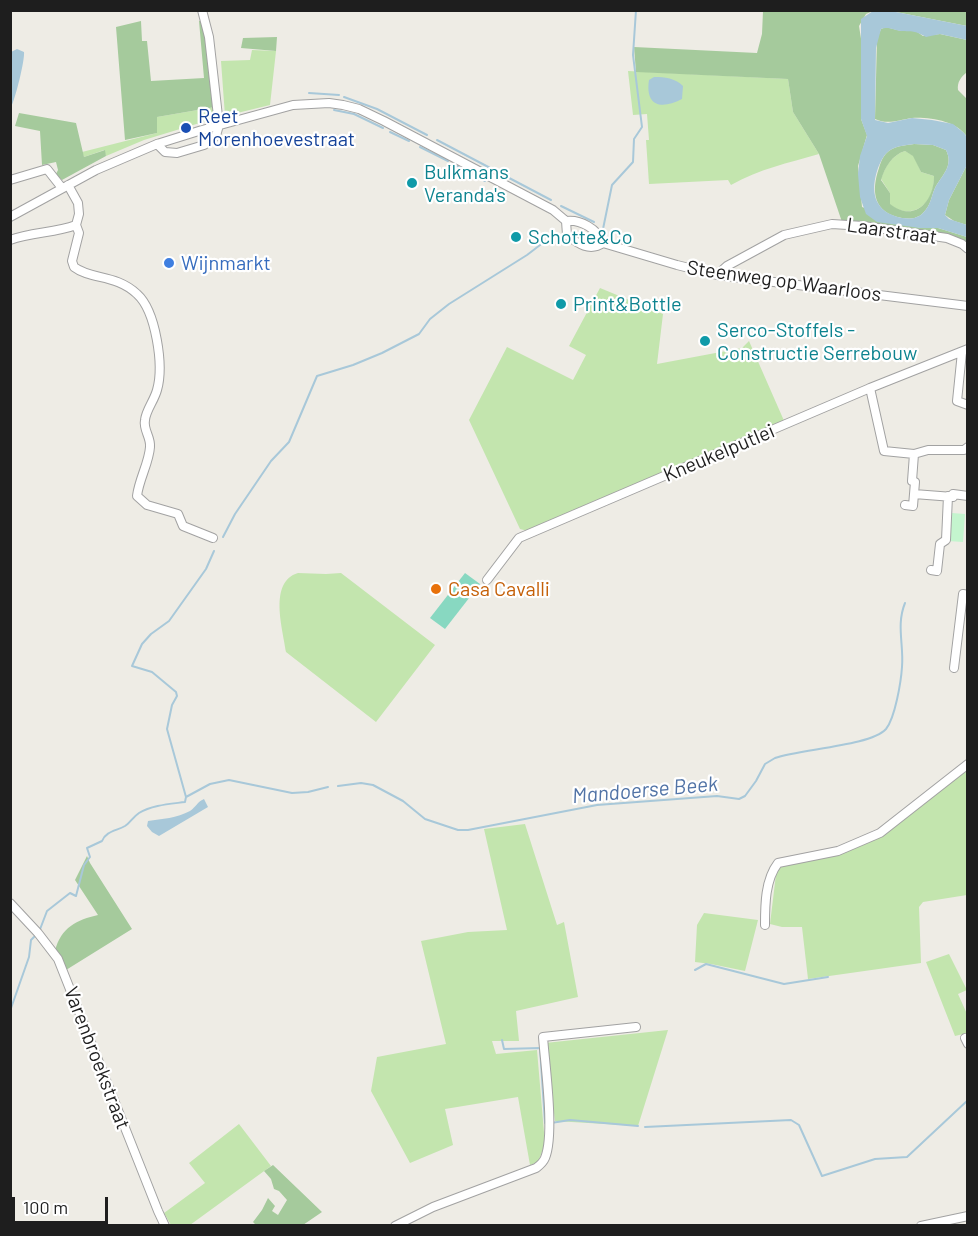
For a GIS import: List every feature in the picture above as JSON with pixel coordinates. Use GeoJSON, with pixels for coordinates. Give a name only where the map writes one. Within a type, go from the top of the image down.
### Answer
{"type":"FeatureCollection","features":[{"type":"Feature","properties":{"kind":"street"},"geometry":{"type":"LineString","coordinates":[[157,144],[165,152],[177,153],[204,145],[216,136],[219,125],[208,37],[202,10]]}},
{"type":"Feature","properties":{"kind":"street","name":"Steenweg op Waarloos"},"geometry":{"type":"LineString","coordinates":[[10,217],[65,186],[157,144],[292,105],[329,103],[359,109],[553,210],[566,221],[567,236],[573,241],[590,248],[603,243]]}},
{"type":"Feature","properties":{"kind":"street"},"geometry":{"type":"LineString","coordinates":[[10,180],[47,170],[65,186],[78,203],[80,214],[76,225],[79,233],[72,261],[74,267],[124,284],[138,294],[147,305],[153,324],[159,360],[159,376],[157,390],[145,416],[144,428],[150,445],[137,496],[147,505],[178,514],[183,526],[213,538]]}},
{"type":"Feature","properties":{"kind":"street","name":"Steenweg op Waarloos"},"geometry":{"type":"LineString","coordinates":[[566,221],[573,220],[595,231],[603,243],[669,263],[717,274],[968,306]]}},
{"type":"Feature","properties":{"kind":"street","name":"Laarstraat"},"geometry":{"type":"LineString","coordinates":[[717,274],[727,266],[784,235],[832,224],[947,238],[965,247]]}},
{"type":"Feature","properties":{"kind":"street"},"geometry":{"type":"LineString","coordinates":[[10,240],[59,231],[76,225]]}},
{"type":"Feature","properties":{"kind":"street"},"geometry":{"type":"LineString","coordinates":[[965,351],[957,401],[968,405]]}},
{"type":"Feature","properties":{"kind":"street","name":"Kneukelputlei"},"geometry":{"type":"LineString","coordinates":[[487,580],[519,538],[870,388],[965,351]]}},
{"type":"Feature","properties":{"kind":"street"},"geometry":{"type":"LineString","coordinates":[[870,388],[884,451],[914,454],[928,450],[964,450],[968,447]]}},
{"type":"Feature","properties":{"kind":"street"},"geometry":{"type":"LineString","coordinates":[[905,505],[913,506],[914,454]]}},
{"type":"Feature","properties":{"kind":"street"},"geometry":{"type":"LineString","coordinates":[[914,494],[968,495]]}},
{"type":"Feature","properties":{"kind":"street"},"geometry":{"type":"LineString","coordinates":[[931,570],[938,571],[940,544],[946,540],[948,496]]}},
{"type":"Feature","properties":{"kind":"street"},"geometry":{"type":"LineString","coordinates":[[954,668],[963,594],[968,595]]}},
{"type":"Feature","properties":{"kind":"street"},"geometry":{"type":"LineString","coordinates":[[765,926],[765,905],[769,880],[778,863],[838,850],[880,833],[968,764]]}},
{"type":"Feature","properties":{"kind":"street","name":"Varenbroekstraat"},"geometry":{"type":"LineString","coordinates":[[10,903],[58,959],[165,1226]]}},
{"type":"Feature","properties":{"kind":"street"},"geometry":{"type":"LineString","coordinates":[[395,1226],[433,1207],[536,1168],[543,1162],[548,1134],[543,1037],[636,1027]]}},
{"type":"Feature","properties":{"kind":"street"},"geometry":{"type":"LineString","coordinates":[[921,1226],[968,1216]]}},
{"type":"Feature","properties":{"kind":"green space"},"geometry":{"type":"Polygon","coordinates":[[[763,11],[873,11],[866,14],[859,26],[862,45],[861,119],[867,135],[858,166],[862,207],[920,228],[938,228],[967,237],[967,241],[962,243],[842,222],[819,154],[793,112],[788,79],[636,72],[634,47],[757,53],[762,34],[763,11]]]}},
{"type":"Feature","properties":{"kind":"green space"},"geometry":{"type":"Polygon","coordinates":[[[891,11],[967,11],[967,26],[891,11]]]}},
{"type":"Feature","properties":{"kind":"green space"},"geometry":{"type":"Polygon","coordinates":[[[204,20],[215,107],[157,117],[157,133],[125,140],[116,27],[141,21],[142,41],[147,41],[151,81],[204,78],[199,21],[204,20]]]}},
{"type":"Feature","properties":{"kind":"green space"},"geometry":{"type":"Polygon","coordinates":[[[886,27],[901,31],[916,31],[923,36],[940,34],[967,40],[967,72],[960,80],[958,90],[967,99],[967,137],[957,127],[935,119],[912,118],[889,122],[875,119],[877,39],[881,29],[886,27]]]}},
{"type":"Feature","properties":{"kind":"green space"},"geometry":{"type":"Polygon","coordinates":[[[277,37],[276,51],[241,48],[243,38],[277,37]]]}},
{"type":"Feature","properties":{"kind":"green space"},"geometry":{"type":"Polygon","coordinates":[[[252,50],[276,51],[270,105],[225,116],[221,61],[250,60],[252,50]]]}},
{"type":"Feature","properties":{"kind":"green space"},"geometry":{"type":"Polygon","coordinates":[[[628,71],[788,79],[793,112],[819,154],[763,171],[731,185],[728,180],[649,184],[647,114],[633,115],[628,71]]]}},
{"type":"Feature","properties":{"kind":"green space"},"geometry":{"type":"Polygon","coordinates":[[[215,107],[216,118],[144,140],[106,156],[104,150],[84,157],[82,152],[157,133],[157,117],[215,107]]]}},
{"type":"Feature","properties":{"kind":"green space"},"geometry":{"type":"Polygon","coordinates":[[[19,113],[76,123],[84,157],[105,150],[106,156],[62,180],[56,174],[58,170],[56,162],[42,165],[40,131],[15,126],[19,113]]]}},
{"type":"Feature","properties":{"kind":"green space"},"geometry":{"type":"Polygon","coordinates":[[[914,144],[933,145],[946,150],[949,161],[926,210],[916,217],[905,218],[892,215],[880,206],[875,193],[875,185],[883,157],[894,148],[914,144]],[[905,151],[896,155],[887,166],[881,180],[890,193],[890,204],[907,211],[921,207],[926,201],[934,176],[921,172],[913,156],[905,151]]]}},
{"type":"Feature","properties":{"kind":"green space"},"geometry":{"type":"Polygon","coordinates":[[[905,151],[914,156],[921,172],[934,176],[931,194],[927,201],[915,210],[907,211],[890,205],[890,193],[881,179],[896,155],[905,151]]]}},
{"type":"Feature","properties":{"kind":"green space"},"geometry":{"type":"Polygon","coordinates":[[[967,165],[967,225],[945,215],[949,200],[967,165]]]}},
{"type":"Feature","properties":{"kind":"green space"},"geometry":{"type":"Polygon","coordinates":[[[600,288],[663,314],[657,364],[742,348],[749,341],[785,423],[528,531],[520,529],[469,420],[507,347],[573,380],[586,355],[569,346],[600,288]]]}},
{"type":"Feature","properties":{"kind":"green space"},"geometry":{"type":"Polygon","coordinates":[[[952,513],[965,514],[963,542],[948,541],[952,513]]]}},
{"type":"Feature","properties":{"kind":"green space"},"geometry":{"type":"Polygon","coordinates":[[[298,573],[341,573],[435,645],[376,722],[286,652],[280,596],[289,578],[298,573]]]}},
{"type":"Feature","properties":{"kind":"green space"},"geometry":{"type":"Polygon","coordinates":[[[465,573],[480,584],[445,629],[430,618],[465,573]]]}},
{"type":"Feature","properties":{"kind":"green space"},"geometry":{"type":"Polygon","coordinates":[[[967,769],[967,895],[923,902],[919,907],[921,963],[808,979],[802,927],[782,927],[770,924],[777,866],[839,851],[901,822],[967,769]]]}},
{"type":"Feature","properties":{"kind":"green space"},"geometry":{"type":"Polygon","coordinates":[[[525,824],[557,925],[564,922],[578,997],[516,1011],[519,1041],[492,1041],[496,1054],[537,1050],[545,1144],[538,1162],[530,1165],[518,1097],[445,1109],[453,1145],[410,1163],[371,1091],[377,1057],[446,1044],[421,941],[468,932],[507,930],[484,829],[525,824]]]}},
{"type":"Feature","properties":{"kind":"green space"},"geometry":{"type":"Polygon","coordinates":[[[87,856],[132,929],[66,970],[55,951],[61,936],[77,922],[98,915],[75,880],[87,856]]]}},
{"type":"Feature","properties":{"kind":"green space"},"geometry":{"type":"Polygon","coordinates":[[[704,913],[758,920],[745,971],[695,962],[697,925],[704,913]]]}},
{"type":"Feature","properties":{"kind":"green space"},"geometry":{"type":"Polygon","coordinates":[[[949,954],[967,990],[958,994],[967,1014],[967,1033],[955,1036],[926,962],[949,954]]]}},
{"type":"Feature","properties":{"kind":"green space"},"geometry":{"type":"Polygon","coordinates":[[[668,1030],[638,1126],[555,1121],[545,1043],[668,1030]]]}},
{"type":"Feature","properties":{"kind":"green space"},"geometry":{"type":"Polygon","coordinates":[[[239,1124],[271,1166],[190,1225],[171,1225],[164,1213],[205,1183],[189,1163],[239,1124]]]}},
{"type":"Feature","properties":{"kind":"green space"},"geometry":{"type":"Polygon","coordinates":[[[273,1165],[322,1212],[303,1225],[256,1225],[253,1222],[268,1198],[275,1206],[272,1211],[278,1215],[287,1200],[274,1189],[271,1179],[264,1171],[273,1165]]]}},
{"type":"Feature","properties":{"kind":"water"},"geometry":{"type":"Polygon","coordinates":[[[873,11],[891,11],[967,26],[967,40],[940,34],[926,37],[914,32],[881,29],[876,48],[875,120],[888,123],[912,118],[932,120],[953,124],[964,133],[967,137],[967,165],[949,200],[945,215],[949,219],[967,225],[967,237],[938,228],[877,222],[866,214],[860,197],[858,174],[860,156],[867,136],[861,119],[861,19],[873,11]],[[933,145],[903,146],[892,149],[885,155],[878,168],[874,192],[880,206],[885,211],[902,218],[911,218],[926,210],[949,161],[946,150],[933,145]]]}},
{"type":"Feature","properties":{"kind":"water"},"geometry":{"type":"Polygon","coordinates":[[[17,49],[24,52],[24,56],[11,107],[11,52],[17,49]]]}},
{"type":"Feature","properties":{"kind":"water"},"geometry":{"type":"Polygon","coordinates":[[[654,77],[670,78],[680,83],[683,86],[682,99],[661,105],[652,100],[648,89],[649,80],[654,77]]]}},
{"type":"Feature","properties":{"kind":"water"},"geometry":{"type":"Polygon","coordinates":[[[204,799],[208,807],[159,836],[147,826],[148,821],[185,813],[204,799]]]}},
{"type":"Feature","properties":{"kind":"waterway"},"geometry":{"type":"LineString","coordinates":[[603,229],[612,185],[633,162],[634,139],[642,127],[633,55],[636,10]]}},
{"type":"Feature","properties":{"kind":"waterway"},"geometry":{"type":"LineString","coordinates":[[309,93],[339,95]]}},
{"type":"Feature","properties":{"kind":"waterway"},"geometry":{"type":"LineString","coordinates":[[344,97],[377,109],[427,135]]}},
{"type":"Feature","properties":{"kind":"waterway"},"geometry":{"type":"LineString","coordinates":[[334,110],[354,114],[383,128]]}},
{"type":"Feature","properties":{"kind":"waterway"},"geometry":{"type":"LineString","coordinates":[[390,132],[409,141]]}},
{"type":"Feature","properties":{"kind":"waterway"},"geometry":{"type":"LineString","coordinates":[[437,140],[551,200]]}},
{"type":"Feature","properties":{"kind":"waterway"},"geometry":{"type":"LineString","coordinates":[[420,147],[448,161]]}},
{"type":"Feature","properties":{"kind":"waterway"},"geometry":{"type":"LineString","coordinates":[[455,165],[485,181]]}},
{"type":"Feature","properties":{"kind":"waterway"},"geometry":{"type":"LineString","coordinates":[[561,206],[594,222]]}},
{"type":"Feature","properties":{"kind":"waterway"},"geometry":{"type":"LineString","coordinates":[[223,537],[235,514],[271,461],[289,442],[317,376],[353,365],[419,334],[430,319],[449,304],[544,242]]}},
{"type":"Feature","properties":{"kind":"waterway"},"geometry":{"type":"LineString","coordinates":[[39,932],[47,911],[70,893],[76,896],[84,865],[90,857],[87,848],[102,841],[109,833],[125,826],[144,810],[185,802],[186,797],[167,729],[172,705],[177,696],[176,692],[152,672],[132,666],[142,644],[169,621],[206,569],[214,551]]}},
{"type":"Feature","properties":{"kind":"waterway","name":"Mandoerse Beek"},"geometry":{"type":"LineString","coordinates":[[338,786],[361,783],[373,785],[403,801],[425,819],[458,830],[597,805],[717,796],[739,799],[745,796],[765,764],[775,758],[851,743],[878,735],[886,729],[895,709],[900,681],[901,619],[905,603]]}},
{"type":"Feature","properties":{"kind":"waterway","name":"Mandoerse Beek"},"geometry":{"type":"LineString","coordinates":[[186,797],[210,784],[229,780],[292,793],[328,787]]}},
{"type":"Feature","properties":{"kind":"waterway"},"geometry":{"type":"LineString","coordinates":[[10,1011],[29,957],[31,940],[36,935]]}},
{"type":"Feature","properties":{"kind":"waterway"},"geometry":{"type":"LineString","coordinates":[[695,970],[706,964],[784,984],[828,977]]}},
{"type":"Feature","properties":{"kind":"waterway"},"geometry":{"type":"LineString","coordinates":[[502,1040],[504,1049],[540,1048],[545,1123]]}},
{"type":"Feature","properties":{"kind":"waterway"},"geometry":{"type":"LineString","coordinates":[[645,1127],[791,1120],[799,1125],[822,1176],[875,1159],[907,1157],[968,1100]]}},
{"type":"Feature","properties":{"kind":"waterway"},"geometry":{"type":"LineString","coordinates":[[551,1123],[570,1120],[638,1126]]}},
{"type":"Feature","properties":{"kind":"place","name":"Reet Morenhoevestraat"},"geometry":{"type":"Point","coordinates":[186,128]}},
{"type":"Feature","properties":{"kind":"place","name":"Bulkmans Veranda's"},"geometry":{"type":"Point","coordinates":[412,183]}},
{"type":"Feature","properties":{"kind":"place","name":"Schotte&Co"},"geometry":{"type":"Point","coordinates":[516,237]}},
{"type":"Feature","properties":{"kind":"place","name":"Wijnmarkt"},"geometry":{"type":"Point","coordinates":[169,263]}},
{"type":"Feature","properties":{"kind":"place","name":"Print&Bottle"},"geometry":{"type":"Point","coordinates":[561,304]}},
{"type":"Feature","properties":{"kind":"place","name":"Serco-Stoffels - Constructie Serrebouw"},"geometry":{"type":"Point","coordinates":[705,341]}},
{"type":"Feature","properties":{"kind":"place","name":"Casa Cavalli"},"geometry":{"type":"Point","coordinates":[436,589]}}]}
